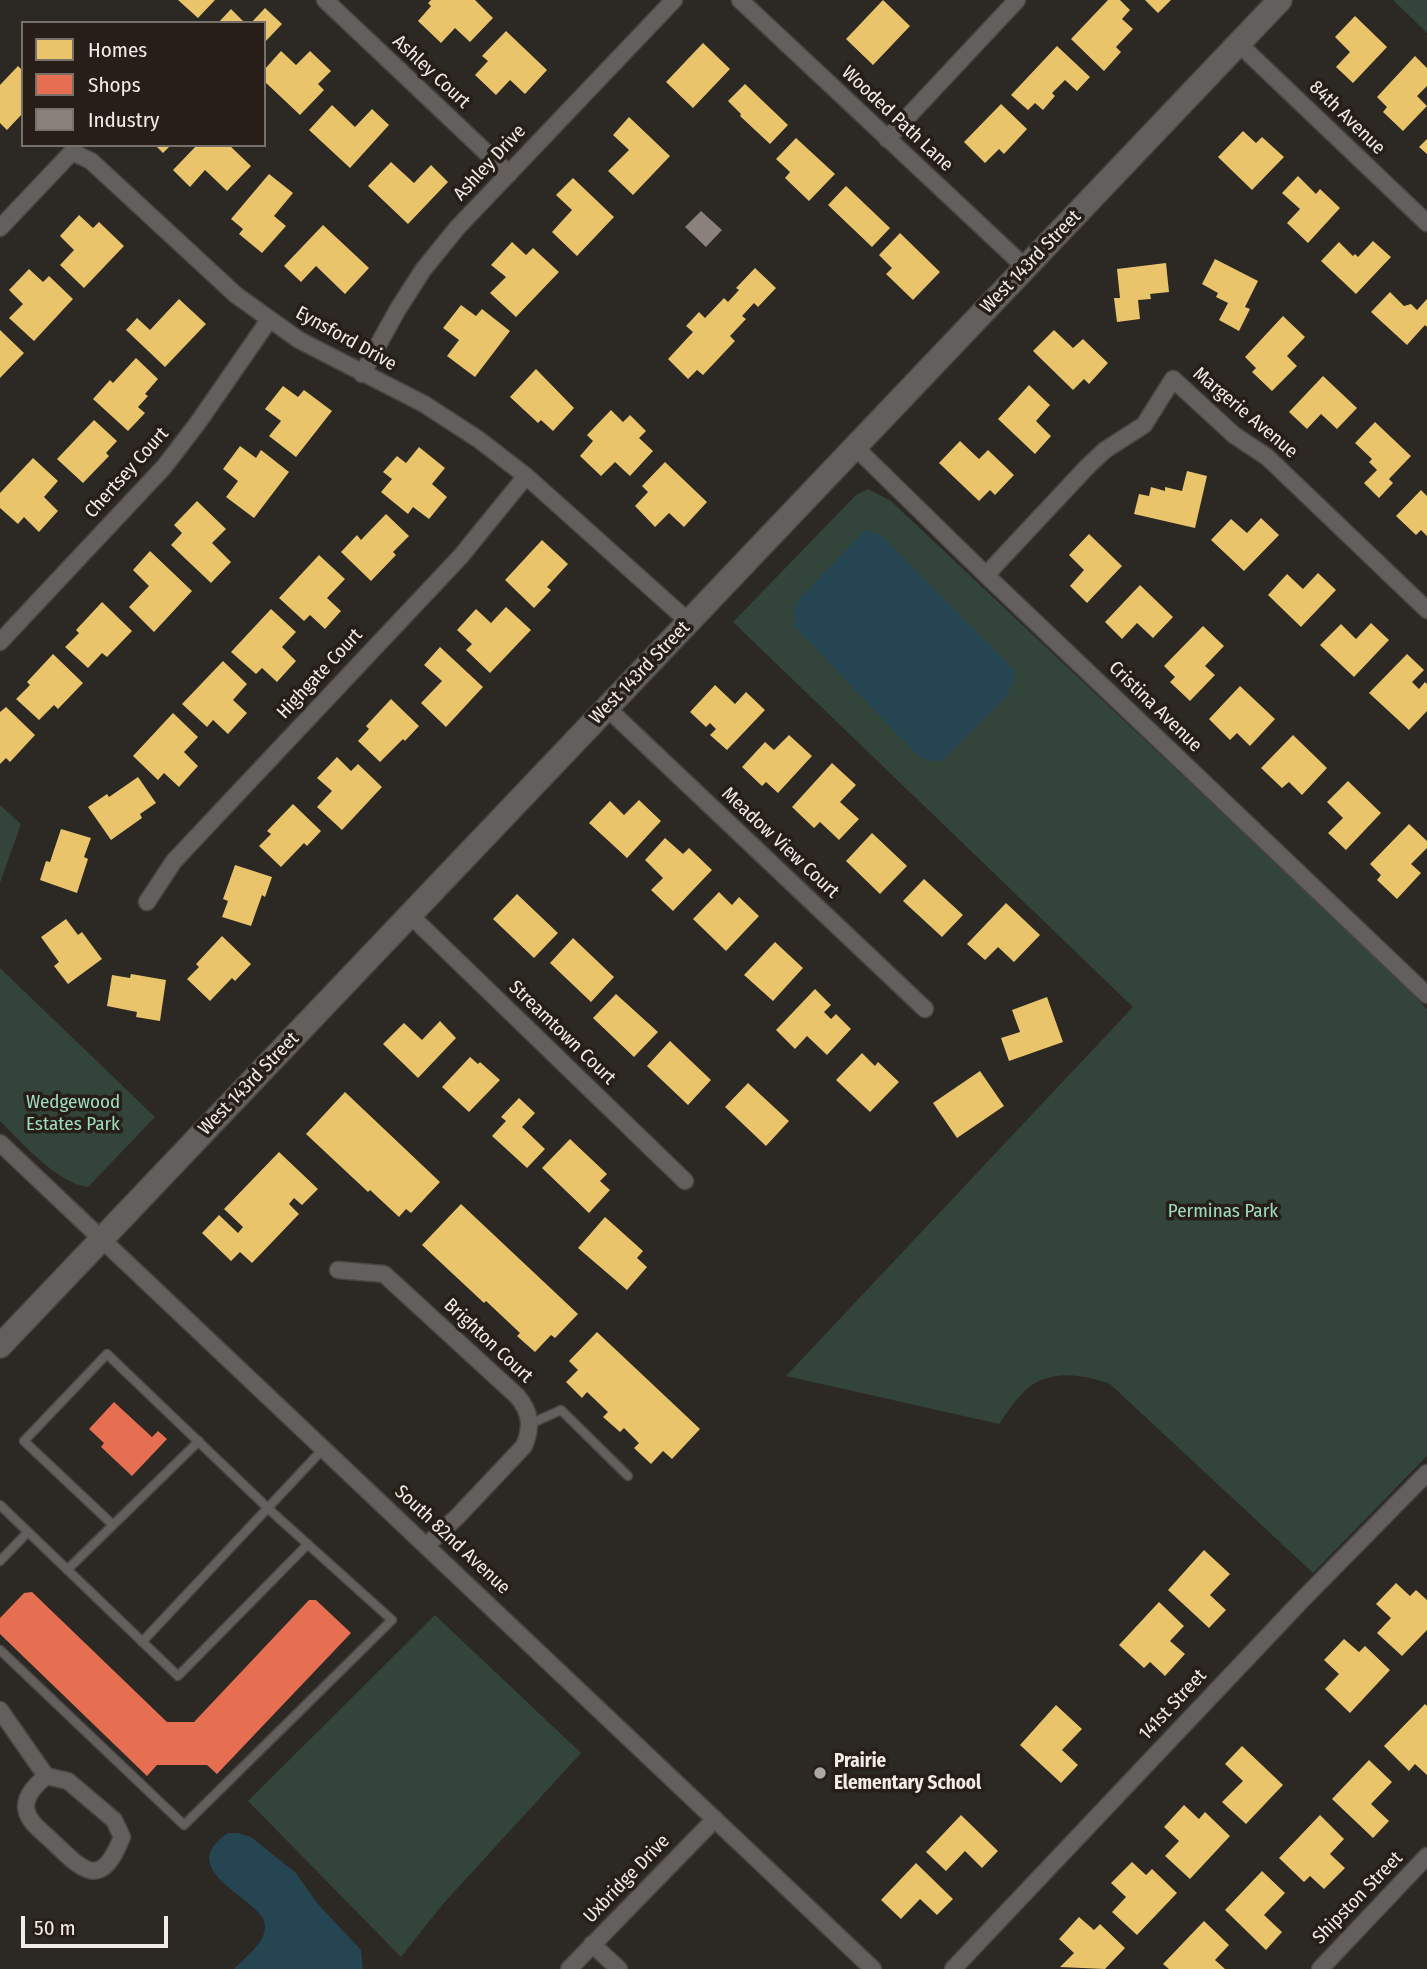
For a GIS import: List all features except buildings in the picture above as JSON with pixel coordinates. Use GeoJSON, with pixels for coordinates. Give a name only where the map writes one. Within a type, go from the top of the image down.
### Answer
{"type":"FeatureCollection","features":[{"type":"Feature","properties":{"kind":"main road","name":"West 143rd Street"},"geometry":{"type":"LineString","coordinates":[[0,1346],[1280,0]]}},
{"type":"Feature","properties":{"kind":"street","name":"Ashley Court"},"geometry":{"type":"LineString","coordinates":[[324,0],[509,174]]}},
{"type":"Feature","properties":{"kind":"street","name":"Ashley Drive"},"geometry":{"type":"LineString","coordinates":[[362,374],[423,270],[457,228],[674,0]]}},
{"type":"Feature","properties":{"kind":"street","name":"Wooded Path Lane"},"geometry":{"type":"LineString","coordinates":[[740,0],[1026,268]]}},
{"type":"Feature","properties":{"kind":"street"},"geometry":{"type":"LineString","coordinates":[[887,139],[1017,0]]}},
{"type":"Feature","properties":{"kind":"street","name":"84th Avenue"},"geometry":{"type":"LineString","coordinates":[[1239,44],[1427,223]]}},
{"type":"Feature","properties":{"kind":"street","name":"Eynsford Drive"},"geometry":{"type":"LineString","coordinates":[[0,228],[72,152],[91,161],[236,295],[299,340],[424,404],[478,439],[526,476],[689,621]]}},
{"type":"Feature","properties":{"kind":"street","name":"Chertsey Court"},"geometry":{"type":"LineString","coordinates":[[0,642],[164,467],[269,320]]}},
{"type":"Feature","properties":{"kind":"street","name":"Margerie Avenue"},"geometry":{"type":"LineString","coordinates":[[986,575],[1087,467],[1105,450],[1144,425],[1173,379],[1234,435],[1267,457],[1427,610]]}},
{"type":"Feature","properties":{"kind":"street","name":"Cristina Avenue"},"geometry":{"type":"LineString","coordinates":[[855,447],[1427,995]]}},
{"type":"Feature","properties":{"kind":"street","name":"Highgate Court"},"geometry":{"type":"LineString","coordinates":[[148,902],[174,861],[461,556],[526,476]]}},
{"type":"Feature","properties":{"kind":"street","name":"Meadow View Court"},"geometry":{"type":"LineString","coordinates":[[607,708],[925,1009]]}},
{"type":"Feature","properties":{"kind":"street","name":"Streamtown Court"},"geometry":{"type":"LineString","coordinates":[[410,915],[685,1181]]}},
{"type":"Feature","properties":{"kind":"street","name":"South 82nd Avenue"},"geometry":{"type":"LineString","coordinates":[[0,1143],[873,1969]]}},
{"type":"Feature","properties":{"kind":"street","name":"Brighton Court"},"geometry":{"type":"LineString","coordinates":[[338,1269],[384,1273],[517,1396],[529,1413],[530,1424]]}},
{"type":"Feature","properties":{"kind":"street"},"geometry":{"type":"LineString","coordinates":[[427,1545],[517,1455],[527,1439],[530,1424]]}},
{"type":"Feature","properties":{"kind":"street","name":"141st Street"},"geometry":{"type":"LineString","coordinates":[[953,1969],[1303,1598],[1427,1473]]}},
{"type":"Feature","properties":{"kind":"street"},"geometry":{"type":"LineString","coordinates":[[0,1710],[46,1776],[68,1781],[114,1820],[122,1837],[114,1858],[102,1868],[89,1871],[75,1864],[29,1818],[26,1806],[32,1788],[46,1776]]}},
{"type":"Feature","properties":{"kind":"street","name":"Uxbridge Drive"},"geometry":{"type":"LineString","coordinates":[[569,1969],[715,1819]]}},
{"type":"Feature","properties":{"kind":"street","name":"Shipston Street"},"geometry":{"type":"LineString","coordinates":[[1320,1969],[1427,1856]]}},
{"type":"Feature","properties":{"kind":"street"},"geometry":{"type":"LineString","coordinates":[[592,1944],[618,1969]]}},
{"type":"Feature","properties":{"kind":"lane"},"geometry":{"type":"LineString","coordinates":[[0,1650],[184,1825],[392,1620],[107,1354],[24,1441],[113,1525]]}},
{"type":"Feature","properties":{"kind":"lane"},"geometry":{"type":"LineString","coordinates":[[530,1424],[561,1409],[628,1476]]}},
{"type":"Feature","properties":{"kind":"lane"},"geometry":{"type":"LineString","coordinates":[[67,1570],[199,1441]]}},
{"type":"Feature","properties":{"kind":"lane"},"geometry":{"type":"LineString","coordinates":[[142,1642],[324,1448]]}},
{"type":"Feature","properties":{"kind":"lane"},"geometry":{"type":"LineString","coordinates":[[0,1505],[178,1676],[308,1544]]}},
{"type":"Feature","properties":{"kind":"lane"},"geometry":{"type":"LineString","coordinates":[[0,1561],[28,1532]]}},
{"type":"Feature","properties":{"kind":"green space"},"geometry":{"type":"Polygon","coordinates":[[[1393,0],[1427,0],[1427,33],[1393,0]]]}},
{"type":"Feature","properties":{"kind":"green space","name":"Perminas Park"},"geometry":{"type":"Polygon","coordinates":[[[868,489],[891,501],[1427,1009],[1427,1456],[1313,1573],[1110,1384],[1086,1377],[1050,1377],[1039,1381],[1019,1397],[999,1424],[786,1376],[1133,1007],[733,622],[856,495],[868,489]]]}},
{"type":"Feature","properties":{"kind":"green space"},"geometry":{"type":"Polygon","coordinates":[[[0,805],[21,824],[0,883],[0,805]]]}},
{"type":"Feature","properties":{"kind":"green space","name":"Wedgewood Estates Park"},"geometry":{"type":"Polygon","coordinates":[[[0,968],[155,1117],[88,1187],[76,1184],[52,1170],[0,1121],[0,968]]]}},
{"type":"Feature","properties":{"kind":"green space"},"geometry":{"type":"Polygon","coordinates":[[[435,1615],[581,1753],[443,1904],[401,1957],[248,1801],[435,1615]]]}},
{"type":"Feature","properties":{"kind":"water"},"geometry":{"type":"Polygon","coordinates":[[[868,530],[881,535],[1013,669],[1015,680],[1006,696],[940,762],[919,757],[795,627],[794,610],[798,600],[863,532],[868,530]]]}},
{"type":"Feature","properties":{"kind":"water"},"geometry":{"type":"Polygon","coordinates":[[[228,1833],[251,1837],[296,1873],[317,1903],[361,1950],[363,1969],[234,1969],[259,1944],[265,1925],[261,1915],[214,1872],[209,1860],[213,1847],[228,1833]]]}},
{"type":"Feature","properties":{"kind":"place","name":"Prairie Elementary School"},"geometry":{"type":"Point","coordinates":[820,1773]}}]}
